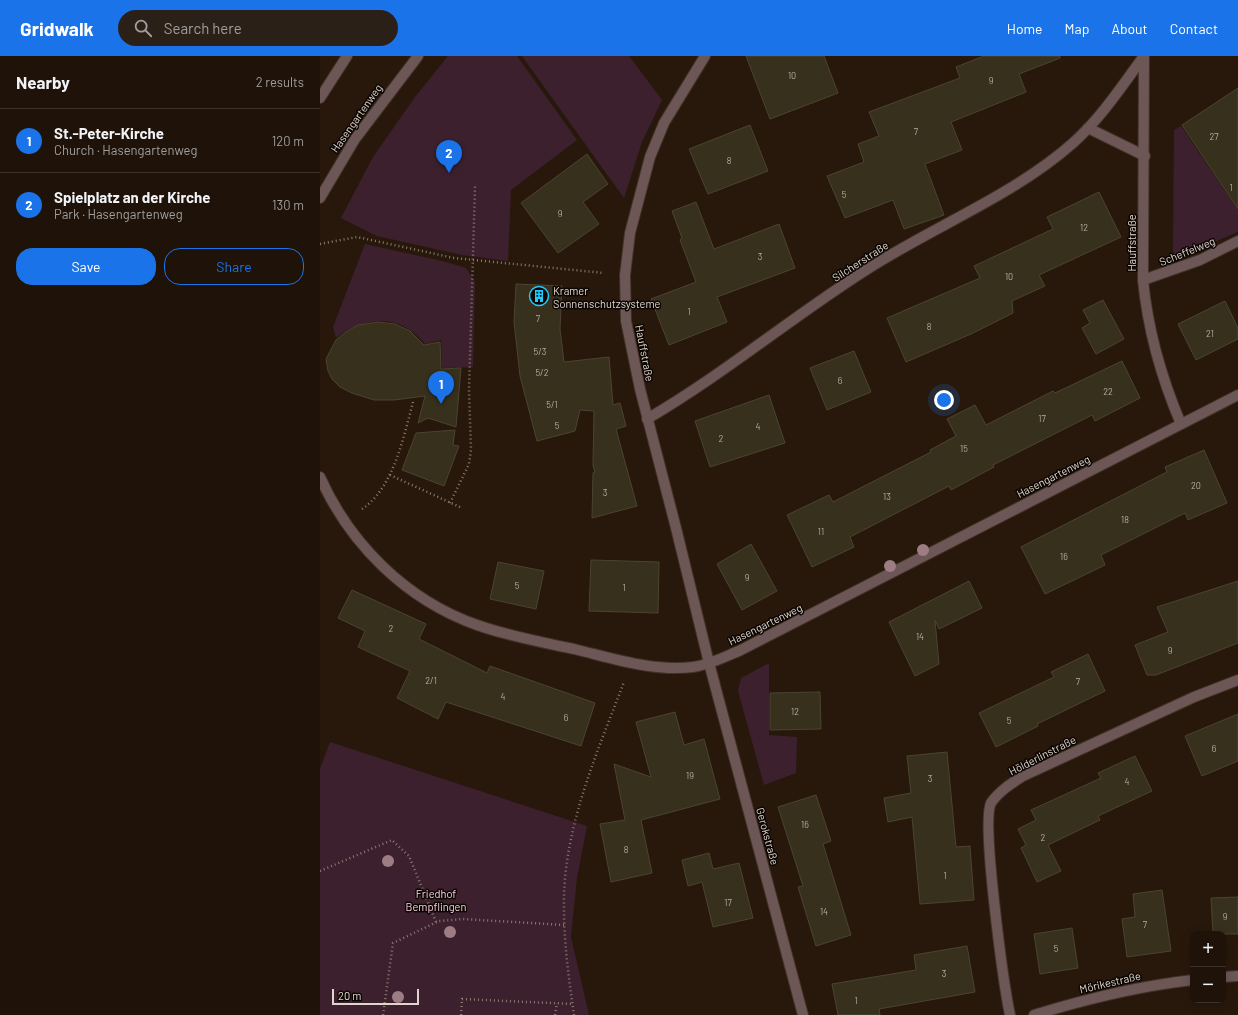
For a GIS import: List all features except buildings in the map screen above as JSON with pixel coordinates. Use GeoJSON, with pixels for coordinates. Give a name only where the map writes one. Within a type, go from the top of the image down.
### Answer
{"type":"FeatureCollection","features":[{"type":"Feature","properties":{"kind":"street"},"geometry":{"type":"LineString","coordinates":[[320,98],[347,56]]}},
{"type":"Feature","properties":{"kind":"street","name":"Hasengartenweg"},"geometry":{"type":"LineString","coordinates":[[320,198],[355,139],[418,56]]}},
{"type":"Feature","properties":{"kind":"street","name":"Hauffstraße"},"geometry":{"type":"LineString","coordinates":[[705,56],[668,116],[650,157],[630,233],[625,275],[626,321],[647,419],[674,520],[709,663]]}},
{"type":"Feature","properties":{"kind":"street","name":"Hauffstraße"},"geometry":{"type":"LineString","coordinates":[[1144,56],[1145,156],[1143,280],[1146,314],[1153,346],[1171,400],[1182,424]]}},
{"type":"Feature","properties":{"kind":"street","name":"Silcherstraße"},"geometry":{"type":"LineString","coordinates":[[647,419],[698,388],[865,270],[1029,176],[1058,156],[1088,128],[1107,106],[1144,56]]}},
{"type":"Feature","properties":{"kind":"street"},"geometry":{"type":"LineString","coordinates":[[1088,128],[1145,156]]}},
{"type":"Feature","properties":{"kind":"street","name":"Scheffelweg"},"geometry":{"type":"LineString","coordinates":[[1143,280],[1200,260],[1238,241]]}},
{"type":"Feature","properties":{"kind":"street","name":"Hasengartenweg"},"geometry":{"type":"LineString","coordinates":[[320,477],[343,519],[356,537],[397,580],[441,609],[476,624],[517,636],[653,666],[677,668],[693,667],[739,652],[1238,395]]}},
{"type":"Feature","properties":{"kind":"street","name":"Gerokstraße"},"geometry":{"type":"LineString","coordinates":[[709,663],[803,1015]]}},
{"type":"Feature","properties":{"kind":"street","name":"Hölderlinstraße"},"geometry":{"type":"LineString","coordinates":[[1010,1015],[996,914],[988,822],[991,804],[1004,788],[1023,776],[1194,697],[1238,680]]}},
{"type":"Feature","properties":{"kind":"street"},"geometry":{"type":"LineString","coordinates":[[1226,977],[1238,976]]}},
{"type":"Feature","properties":{"kind":"street","name":"Mörikestraße"},"geometry":{"type":"LineString","coordinates":[[1034,1015],[1115,993],[1190,980]]}},
{"type":"Feature","properties":{"kind":"path"},"geometry":{"type":"LineString","coordinates":[[450,503],[469,464],[471,450],[469,390],[475,186]]}},
{"type":"Feature","properties":{"kind":"path"},"geometry":{"type":"LineString","coordinates":[[320,244],[357,237],[473,260],[625,275]]}},
{"type":"Feature","properties":{"kind":"path"},"geometry":{"type":"LineString","coordinates":[[343,519],[373,501],[380,493],[390,475],[413,402]]}},
{"type":"Feature","properties":{"kind":"path"},"geometry":{"type":"LineString","coordinates":[[390,475],[462,508]]}},
{"type":"Feature","properties":{"kind":"path"},"geometry":{"type":"LineString","coordinates":[[574,1015],[564,924],[565,884],[568,859],[576,822],[586,788],[631,662]]}},
{"type":"Feature","properties":{"kind":"path"},"geometry":{"type":"LineString","coordinates":[[320,871],[392,840],[409,856],[436,922]]}},
{"type":"Feature","properties":{"kind":"path"},"geometry":{"type":"LineString","coordinates":[[383,1015],[393,943],[436,922],[463,919],[564,924]]}},
{"type":"Feature","properties":{"kind":"path"},"geometry":{"type":"LineString","coordinates":[[461,1015],[462,999],[573,1004]]}},
{"type":"Feature","properties":{"kind":"path"},"geometry":{"type":"LineString","coordinates":[[555,1015],[556,1003]]}},
{"type":"Feature","properties":{"kind":"green space"},"geometry":{"type":"Polygon","coordinates":[[[448,56],[517,56],[577,140],[511,190],[508,261],[462,255],[377,236],[341,218],[373,157],[415,97],[448,56]]]}},
{"type":"Feature","properties":{"kind":"green space"},"geometry":{"type":"Polygon","coordinates":[[[522,56],[629,56],[662,100],[642,142],[624,198],[522,56]]]}},
{"type":"Feature","properties":{"kind":"green space"},"geometry":{"type":"Polygon","coordinates":[[[1181,126],[1238,210],[1238,232],[1184,255],[1174,254],[1173,251],[1174,130],[1181,126]]]}},
{"type":"Feature","properties":{"kind":"green space"},"geometry":{"type":"Polygon","coordinates":[[[365,244],[442,261],[466,268],[475,282],[473,367],[442,368],[441,340],[425,344],[405,327],[394,323],[382,321],[370,322],[359,325],[336,338],[333,327],[365,244]]]}},
{"type":"Feature","properties":{"kind":"green space"},"geometry":{"type":"Polygon","coordinates":[[[769,663],[769,735],[797,737],[796,773],[764,785],[738,691],[741,678],[769,663]]]}},
{"type":"Feature","properties":{"kind":"green space","name":"Friedhof Bempflingen"},"geometry":{"type":"Polygon","coordinates":[[[330,742],[587,826],[577,878],[571,937],[589,1015],[320,1015],[320,769],[330,742]]]}},
{"type":"Feature","properties":{"kind":"place","name":"Spielplatz an der Kirche"},"geometry":{"type":"Point","coordinates":[449,173]}},
{"type":"Feature","properties":{"kind":"place","name":"Kramer Sonnenschutzsysteme"},"geometry":{"type":"Point","coordinates":[539,296]}},
{"type":"Feature","properties":{"kind":"place","name":"St.-Peter-Kirche"},"geometry":{"type":"Point","coordinates":[441,404]}}]}
